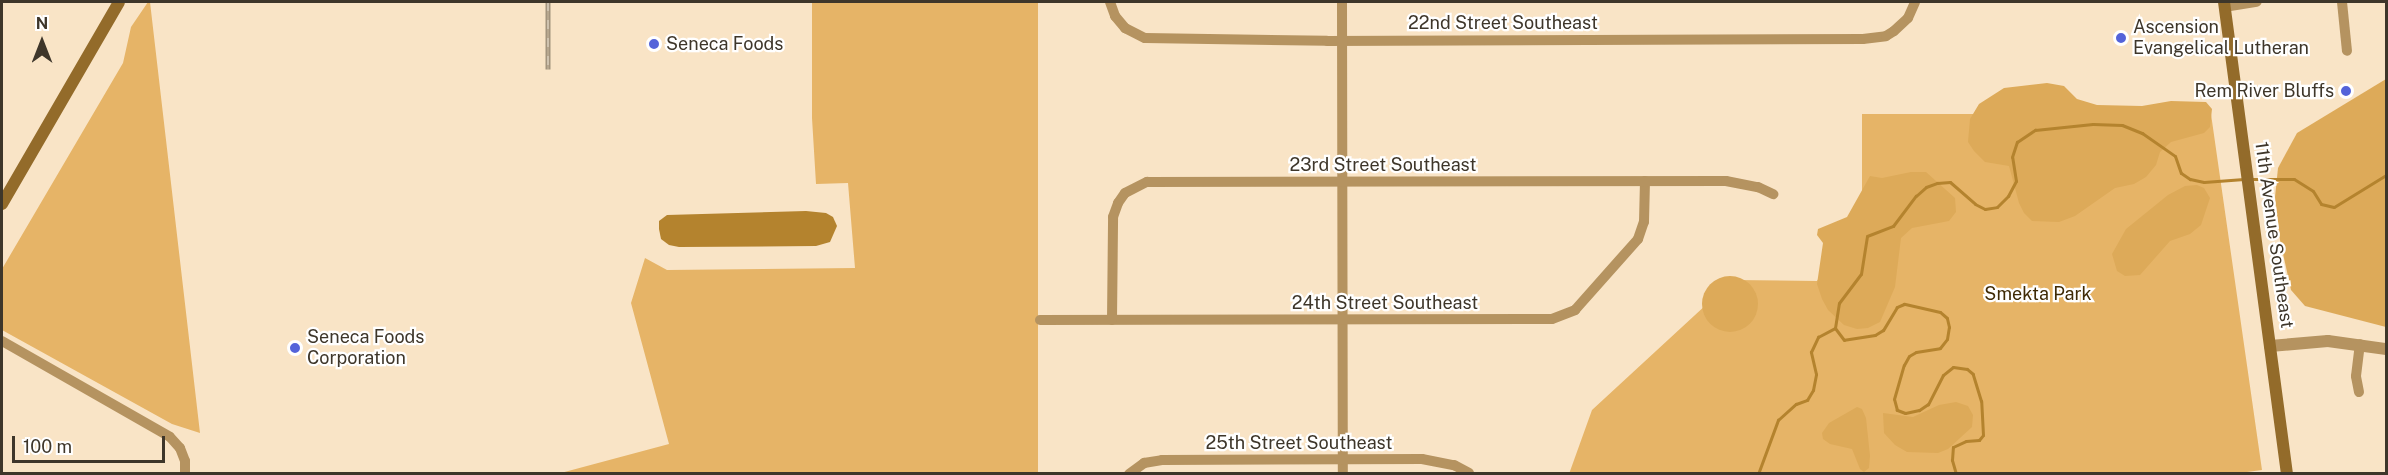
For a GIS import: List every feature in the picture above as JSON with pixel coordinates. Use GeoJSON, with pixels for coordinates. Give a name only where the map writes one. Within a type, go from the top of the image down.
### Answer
{"type":"FeatureCollection","features":[{"type":"Feature","properties":{"kind":"main road"},"geometry":{"type":"LineString","coordinates":[[2,204],[119,2]]}},
{"type":"Feature","properties":{"kind":"main road","name":"11th Avenue Southeast"},"geometry":{"type":"LineString","coordinates":[[2224,4],[2287,474]]}},
{"type":"Feature","properties":{"kind":"street","name":"22nd Street Southeast"},"geometry":{"type":"LineString","coordinates":[[1110,2],[1115,16],[1125,28],[1145,38],[1342,40],[1863,39],[1886,36],[1908,18],[1915,2]]}},
{"type":"Feature","properties":{"kind":"street"},"geometry":{"type":"LineString","coordinates":[[1342,2],[1343,474]]}},
{"type":"Feature","properties":{"kind":"street"},"geometry":{"type":"LineString","coordinates":[[2224,4],[2257,2]]}},
{"type":"Feature","properties":{"kind":"street"},"geometry":{"type":"LineString","coordinates":[[2342,2],[2347,51]]}},
{"type":"Feature","properties":{"kind":"street","name":"23rd Street Southeast"},"geometry":{"type":"LineString","coordinates":[[1112,320],[1113,216],[1121,197],[1131,188],[1155,181],[1726,181],[1750,185],[1773,194]]}},
{"type":"Feature","properties":{"kind":"street","name":"24th Street Southeast"},"geometry":{"type":"LineString","coordinates":[[1040,320],[1543,320],[1569,314],[1638,239],[1644,222],[1646,181]]}},
{"type":"Feature","properties":{"kind":"street"},"geometry":{"type":"LineString","coordinates":[[2,341],[170,437],[180,448],[185,461],[185,474]]}},
{"type":"Feature","properties":{"kind":"street"},"geometry":{"type":"LineString","coordinates":[[2270,346],[2328,341],[2386,349]]}},
{"type":"Feature","properties":{"kind":"street"},"geometry":{"type":"LineString","coordinates":[[2359,392],[2356,376],[2360,344]]}},
{"type":"Feature","properties":{"kind":"street","name":"25th Street Southeast"},"geometry":{"type":"LineString","coordinates":[[1129,474],[1144,463],[1162,460],[1432,460],[1455,465],[1469,473]]}},
{"type":"Feature","properties":{"kind":"green space"},"geometry":{"type":"Polygon","coordinates":[[[150,2],[200,433],[172,424],[2,330],[2,269],[123,63],[131,27],[150,2]]]}},
{"type":"Feature","properties":{"kind":"green space"},"geometry":{"type":"Polygon","coordinates":[[[812,2],[1038,2],[1038,473],[557,474],[669,444],[631,303],[645,258],[667,270],[855,268],[848,183],[816,184],[812,118],[812,2]]]}},
{"type":"Feature","properties":{"kind":"green space","name":"Smekta Park"},"geometry":{"type":"Polygon","coordinates":[[[1862,114],[2211,114],[2262,470],[2232,474],[1569,474],[1592,410],[1733,280],[1817,281],[1862,213],[1862,114]]]}},
{"type":"Feature","properties":{"kind":"shaded area"},"geometry":{"type":"Polygon","coordinates":[[[2386,79],[2386,327],[2305,306],[2291,290],[2280,240],[2275,197],[2278,168],[2297,133],[2386,79]]]}},
{"type":"Feature","properties":{"kind":"shaded area"},"geometry":{"type":"Polygon","coordinates":[[[2047,83],[2064,86],[2077,99],[2097,105],[2142,106],[2171,101],[2206,102],[2212,109],[2210,127],[2204,133],[2171,142],[2160,152],[2156,165],[2146,177],[2134,184],[2115,188],[2075,216],[2059,222],[2032,221],[2024,213],[2019,203],[2009,166],[1985,162],[1968,142],[1970,119],[1979,104],[2004,88],[2047,83]]]}},
{"type":"Feature","properties":{"kind":"shaded area"},"geometry":{"type":"Polygon","coordinates":[[[1911,172],[1926,172],[1955,198],[1956,212],[1949,221],[1912,228],[1901,238],[1895,287],[1880,322],[1868,328],[1857,329],[1844,325],[1828,310],[1817,284],[1823,243],[1817,235],[1818,229],[1847,217],[1870,176],[1882,178],[1911,172]]]}},
{"type":"Feature","properties":{"kind":"shaded area"},"geometry":{"type":"Polygon","coordinates":[[[2197,185],[2204,188],[2210,198],[2201,225],[2190,234],[2170,241],[2140,275],[2125,276],[2117,271],[2112,254],[2126,229],[2168,195],[2185,186],[2197,185]]]}},
{"type":"Feature","properties":{"kind":"shaded area"},"geometry":{"type":"Polygon","coordinates":[[[806,211],[826,213],[833,217],[837,226],[830,242],[816,246],[679,247],[669,245],[661,239],[659,229],[659,221],[667,215],[806,211]]]}},
{"type":"Feature","properties":{"kind":"shaded area"},"geometry":{"type":"Polygon","coordinates":[[[1730,276],[1745,281],[1753,289],[1758,304],[1753,319],[1745,327],[1730,332],[1715,327],[1707,319],[1702,304],[1707,289],[1715,281],[1730,276]]]}},
{"type":"Feature","properties":{"kind":"shaded area"},"geometry":{"type":"Polygon","coordinates":[[[1956,402],[1968,406],[1973,415],[1972,427],[1948,449],[1938,453],[1907,452],[1895,445],[1884,433],[1883,413],[1913,417],[1939,405],[1956,402]]]}},
{"type":"Feature","properties":{"kind":"shaded area"},"geometry":{"type":"Polygon","coordinates":[[[1857,407],[1862,409],[1866,418],[1870,456],[1869,468],[1864,472],[1860,469],[1852,449],[1830,444],[1823,439],[1822,433],[1829,423],[1857,407]]]}},
{"type":"Feature","properties":{"kind":"waterway"},"geometry":{"type":"LineString","coordinates":[[1956,474],[1952,460],[1953,447],[1966,441],[1979,440],[1983,435],[1981,401],[1973,374],[1967,369],[1953,367],[1943,375],[1928,404],[1919,410],[1905,413],[1897,410],[1894,399],[1909,356],[1916,352],[1940,348],[1947,339],[1949,327],[1947,318],[1940,312],[1904,304],[1897,307],[1883,330],[1875,335],[1844,340],[1835,328],[1839,303],[1861,274],[1867,236],[1893,226],[1916,196],[1926,187],[1937,183],[1950,182],[1975,204],[1985,209],[1997,207],[2008,196],[2016,181],[2012,157],[2017,142],[2035,130],[2093,124],[2122,125],[2142,133],[2175,156],[2181,173],[2190,179],[2204,182],[2244,179]]}},
{"type":"Feature","properties":{"kind":"waterway"},"geometry":{"type":"LineString","coordinates":[[2250,179],[2294,179],[2313,191],[2321,204],[2334,207],[2386,175]]}},
{"type":"Feature","properties":{"kind":"waterway"},"geometry":{"type":"LineString","coordinates":[[1758,474],[1778,420],[1796,404],[1807,400],[1813,390],[1816,374],[1811,352],[1818,337],[1835,328]]}},
{"type":"Feature","properties":{"kind":"railway"},"geometry":{"type":"LineString","coordinates":[[548,2],[548,69]]}},
{"type":"Feature","properties":{"kind":"place","name":"Ascension Evangelical Lutheran"},"geometry":{"type":"Point","coordinates":[2121,38]}},
{"type":"Feature","properties":{"kind":"place","name":"Seneca Foods"},"geometry":{"type":"Point","coordinates":[654,44]}},
{"type":"Feature","properties":{"kind":"place","name":"Rem River Bluffs"},"geometry":{"type":"Point","coordinates":[2346,91]}},
{"type":"Feature","properties":{"kind":"place","name":"Seneca Foods Corporation"},"geometry":{"type":"Point","coordinates":[295,348]}}]}
